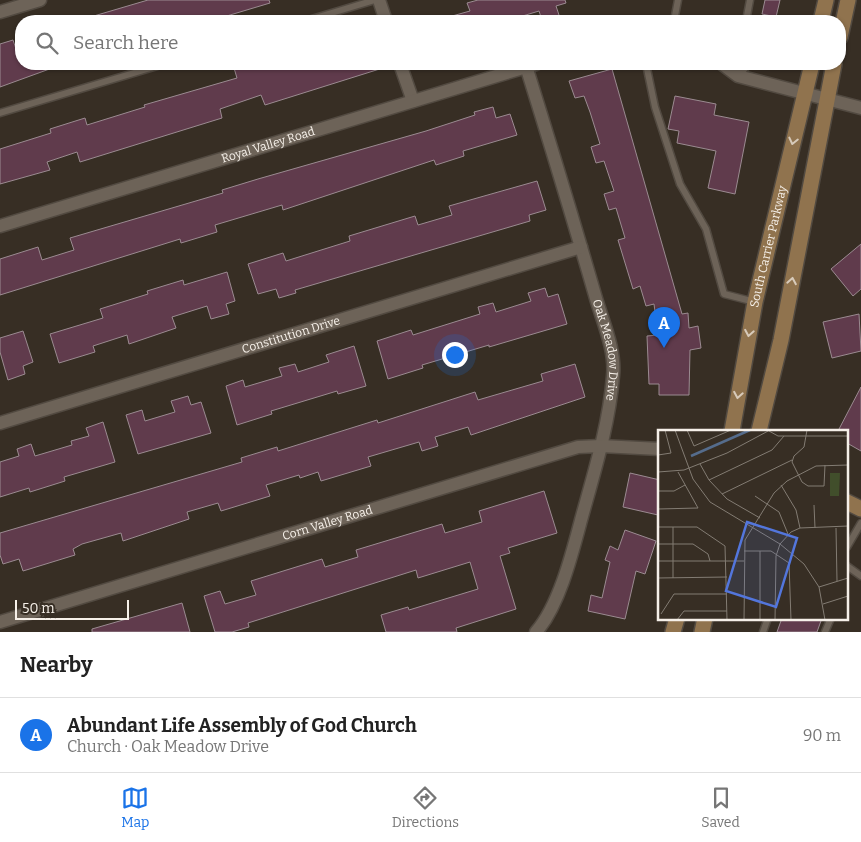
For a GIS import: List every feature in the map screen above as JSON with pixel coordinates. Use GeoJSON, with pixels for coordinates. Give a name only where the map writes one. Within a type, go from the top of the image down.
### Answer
{"type":"FeatureCollection","features":[{"type":"Feature","properties":{"kind":"main road"},"geometry":{"type":"LineString","coordinates":[[822,15],[826,0]]}},
{"type":"Feature","properties":{"kind":"main road"},"geometry":{"type":"LineString","coordinates":[[845,15],[848,0]]}},
{"type":"Feature","properties":{"kind":"main road","name":"South Carrier Parkway"},"geometry":{"type":"LineString","coordinates":[[732,430],[755,302],[810,70]]}},
{"type":"Feature","properties":{"kind":"main road"},"geometry":{"type":"LineString","coordinates":[[759,430],[781,340],[833,70]]}},
{"type":"Feature","properties":{"kind":"main road"},"geometry":{"type":"LineString","coordinates":[[848,502],[861,509]]}},
{"type":"Feature","properties":{"kind":"street"},"geometry":{"type":"LineString","coordinates":[[0,12],[40,0]]}},
{"type":"Feature","properties":{"kind":"street"},"geometry":{"type":"LineString","coordinates":[[379,0],[384,15]]}},
{"type":"Feature","properties":{"kind":"street"},"geometry":{"type":"LineString","coordinates":[[402,70],[413,101]]}},
{"type":"Feature","properties":{"kind":"street","name":"Royal Valley Road"},"geometry":{"type":"LineString","coordinates":[[0,226],[515,70]]}},
{"type":"Feature","properties":{"kind":"street","name":"Oak Meadow Drive"},"geometry":{"type":"LineString","coordinates":[[532,70],[611,352],[614,375],[601,446],[573,549],[554,601],[543,624],[536,632]]}},
{"type":"Feature","properties":{"kind":"street"},"geometry":{"type":"LineString","coordinates":[[730,70],[738,76],[861,108]]}},
{"type":"Feature","properties":{"kind":"street","name":"Constitution Drive"},"geometry":{"type":"LineString","coordinates":[[0,423],[581,247]]}},
{"type":"Feature","properties":{"kind":"street","name":"Corn Valley Road"},"geometry":{"type":"LineString","coordinates":[[0,622],[578,448],[601,446],[658,449]]}},
{"type":"Feature","properties":{"kind":"lane"},"geometry":{"type":"LineString","coordinates":[[325,15],[375,0]]}},
{"type":"Feature","properties":{"kind":"lane"},"geometry":{"type":"LineString","coordinates":[[675,15],[678,0]]}},
{"type":"Feature","properties":{"kind":"lane"},"geometry":{"type":"LineString","coordinates":[[747,15],[750,0]]}},
{"type":"Feature","properties":{"kind":"lane"},"geometry":{"type":"LineString","coordinates":[[0,113],[144,70]]}},
{"type":"Feature","properties":{"kind":"lane"},"geometry":{"type":"LineString","coordinates":[[647,70],[655,107],[680,184],[706,229],[724,294],[755,302]]}},
{"type":"Feature","properties":{"kind":"lane"},"geometry":{"type":"LineString","coordinates":[[738,76],[744,70]]}},
{"type":"Feature","properties":{"kind":"lane"},"geometry":{"type":"LineString","coordinates":[[848,545],[861,524]]}},
{"type":"Feature","properties":{"kind":"lane"},"geometry":{"type":"LineString","coordinates":[[848,569],[861,576]]}},
{"type":"Feature","properties":{"kind":"lane"},"geometry":{"type":"LineString","coordinates":[[763,632],[767,620]]}},
{"type":"Feature","properties":{"kind":"lane"},"geometry":{"type":"LineString","coordinates":[[825,632],[829,620]]}},
{"type":"Feature","properties":{"kind":"building"},"geometry":{"type":"Polygon","coordinates":[[[148,0],[269,0],[270,3],[230,15],[97,15],[148,0]]]}},
{"type":"Feature","properties":{"kind":"building"},"geometry":{"type":"Polygon","coordinates":[[[478,0],[565,0],[566,3],[556,6],[559,15],[540,15],[539,11],[526,15],[456,15],[470,11],[467,3],[478,0]]]}},
{"type":"Feature","properties":{"kind":"building"},"geometry":{"type":"Polygon","coordinates":[[[765,0],[780,0],[776,15],[762,14],[765,0]]]}},
{"type":"Feature","properties":{"kind":"building"},"geometry":{"type":"Polygon","coordinates":[[[13,40],[15,46],[15,70],[47,70],[0,87],[0,44],[13,40]]]}},
{"type":"Feature","properties":{"kind":"building"},"geometry":{"type":"Polygon","coordinates":[[[235,70],[376,70],[265,105],[261,95],[220,109],[222,118],[80,162],[77,152],[47,162],[50,170],[0,184],[0,149],[51,133],[50,129],[85,118],[87,125],[145,107],[144,105],[237,78],[235,70]]]}},
{"type":"Feature","properties":{"kind":"building"},"geometry":{"type":"Polygon","coordinates":[[[612,70],[682,314],[688,313],[689,328],[698,326],[701,348],[690,350],[689,395],[659,395],[659,384],[649,384],[647,336],[658,335],[654,304],[646,306],[640,286],[633,289],[618,240],[625,238],[616,208],[609,210],[604,194],[614,191],[604,161],[596,163],[591,147],[600,144],[584,96],[575,98],[569,81],[612,70]]]}},
{"type":"Feature","properties":{"kind":"building"},"geometry":{"type":"Polygon","coordinates":[[[675,96],[716,104],[714,115],[749,122],[735,194],[708,188],[716,151],[677,143],[679,131],[668,129],[675,96]]]}},
{"type":"Feature","properties":{"kind":"building"},"geometry":{"type":"Polygon","coordinates":[[[493,107],[496,118],[510,114],[517,135],[463,151],[464,156],[436,165],[434,160],[283,210],[282,205],[215,225],[217,232],[181,243],[180,239],[0,295],[0,259],[38,247],[42,260],[74,250],[70,238],[223,193],[222,190],[258,179],[426,131],[475,115],[474,112],[493,107]]]}},
{"type":"Feature","properties":{"kind":"building"},"geometry":{"type":"Polygon","coordinates":[[[537,181],[546,210],[529,215],[530,221],[295,290],[296,293],[279,298],[276,289],[258,294],[248,264],[283,253],[286,261],[350,241],[349,236],[415,216],[418,225],[452,215],[449,206],[537,181]]]}},
{"type":"Feature","properties":{"kind":"building"},"geometry":{"type":"Polygon","coordinates":[[[861,244],[861,289],[853,296],[831,269],[861,244]]]}},
{"type":"Feature","properties":{"kind":"building"},"geometry":{"type":"Polygon","coordinates":[[[227,272],[235,301],[226,304],[229,314],[211,319],[207,306],[172,317],[176,328],[129,344],[127,335],[93,346],[95,352],[59,363],[50,334],[103,318],[100,309],[148,294],[147,291],[183,280],[184,285],[227,272]]]}},
{"type":"Feature","properties":{"kind":"building"},"geometry":{"type":"Polygon","coordinates":[[[545,288],[548,297],[558,294],[567,324],[422,365],[423,368],[388,379],[377,341],[411,330],[413,335],[480,314],[478,307],[493,303],[496,312],[531,301],[528,293],[545,288]]]}},
{"type":"Feature","properties":{"kind":"building"},"geometry":{"type":"Polygon","coordinates":[[[859,314],[861,351],[832,358],[823,322],[859,314]]]}},
{"type":"Feature","properties":{"kind":"building"},"geometry":{"type":"Polygon","coordinates":[[[23,331],[33,362],[23,366],[25,374],[8,380],[0,352],[0,338],[23,331]]]}},
{"type":"Feature","properties":{"kind":"building"},"geometry":{"type":"Polygon","coordinates":[[[354,346],[366,386],[338,394],[337,391],[271,411],[272,414],[237,425],[226,386],[243,380],[245,387],[282,376],[279,368],[295,364],[298,372],[329,362],[326,355],[354,346]]]}},
{"type":"Feature","properties":{"kind":"building"},"geometry":{"type":"Polygon","coordinates":[[[575,364],[585,397],[471,435],[468,427],[435,437],[438,446],[422,451],[419,442],[368,457],[371,466],[321,481],[318,472],[300,478],[299,475],[266,485],[270,496],[221,511],[218,503],[187,512],[189,519],[123,541],[121,533],[82,544],[73,549],[75,555],[23,571],[19,559],[3,564],[0,555],[0,533],[242,462],[241,458],[277,447],[278,451],[377,420],[378,423],[475,392],[478,400],[543,381],[541,374],[575,364]]]}},
{"type":"Feature","properties":{"kind":"building"},"geometry":{"type":"Polygon","coordinates":[[[861,387],[861,451],[848,444],[848,430],[839,430],[861,387]]]}},
{"type":"Feature","properties":{"kind":"building"},"geometry":{"type":"Polygon","coordinates":[[[188,396],[191,405],[201,402],[211,433],[138,454],[126,415],[142,410],[145,421],[175,412],[171,401],[188,396]]]}},
{"type":"Feature","properties":{"kind":"building"},"geometry":{"type":"Polygon","coordinates":[[[103,422],[115,462],[64,477],[65,481],[30,492],[29,488],[0,497],[0,462],[19,456],[17,449],[31,444],[35,456],[72,445],[71,441],[89,436],[86,428],[103,422]]]}},
{"type":"Feature","properties":{"kind":"building"},"geometry":{"type":"Polygon","coordinates":[[[630,473],[658,480],[658,515],[623,507],[630,473]]]}},
{"type":"Feature","properties":{"kind":"building"},"geometry":{"type":"Polygon","coordinates":[[[544,491],[557,533],[508,548],[510,553],[500,556],[516,609],[456,628],[457,632],[386,632],[381,615],[408,607],[409,610],[478,589],[470,562],[418,578],[416,570],[248,623],[249,627],[232,632],[215,632],[204,596],[220,591],[225,604],[256,595],[251,581],[322,559],[325,567],[358,557],[356,550],[442,524],[445,533],[482,522],[479,511],[544,491]]]}},
{"type":"Feature","properties":{"kind":"building"},"geometry":{"type":"Polygon","coordinates":[[[625,530],[656,541],[645,574],[636,571],[625,619],[588,611],[591,595],[602,598],[610,562],[605,560],[610,546],[618,550],[625,530]]]}},
{"type":"Feature","properties":{"kind":"building"},"geometry":{"type":"Polygon","coordinates":[[[182,603],[190,632],[92,632],[92,629],[182,603]]]}},
{"type":"Feature","properties":{"kind":"building"},"geometry":{"type":"Polygon","coordinates":[[[781,620],[821,620],[817,632],[777,632],[781,620]]]}},
{"type":"Feature","properties":{"kind":"place","name":"Abundant Life Assembly of God Church"},"geometry":{"type":"Point","coordinates":[664,348]}}]}
